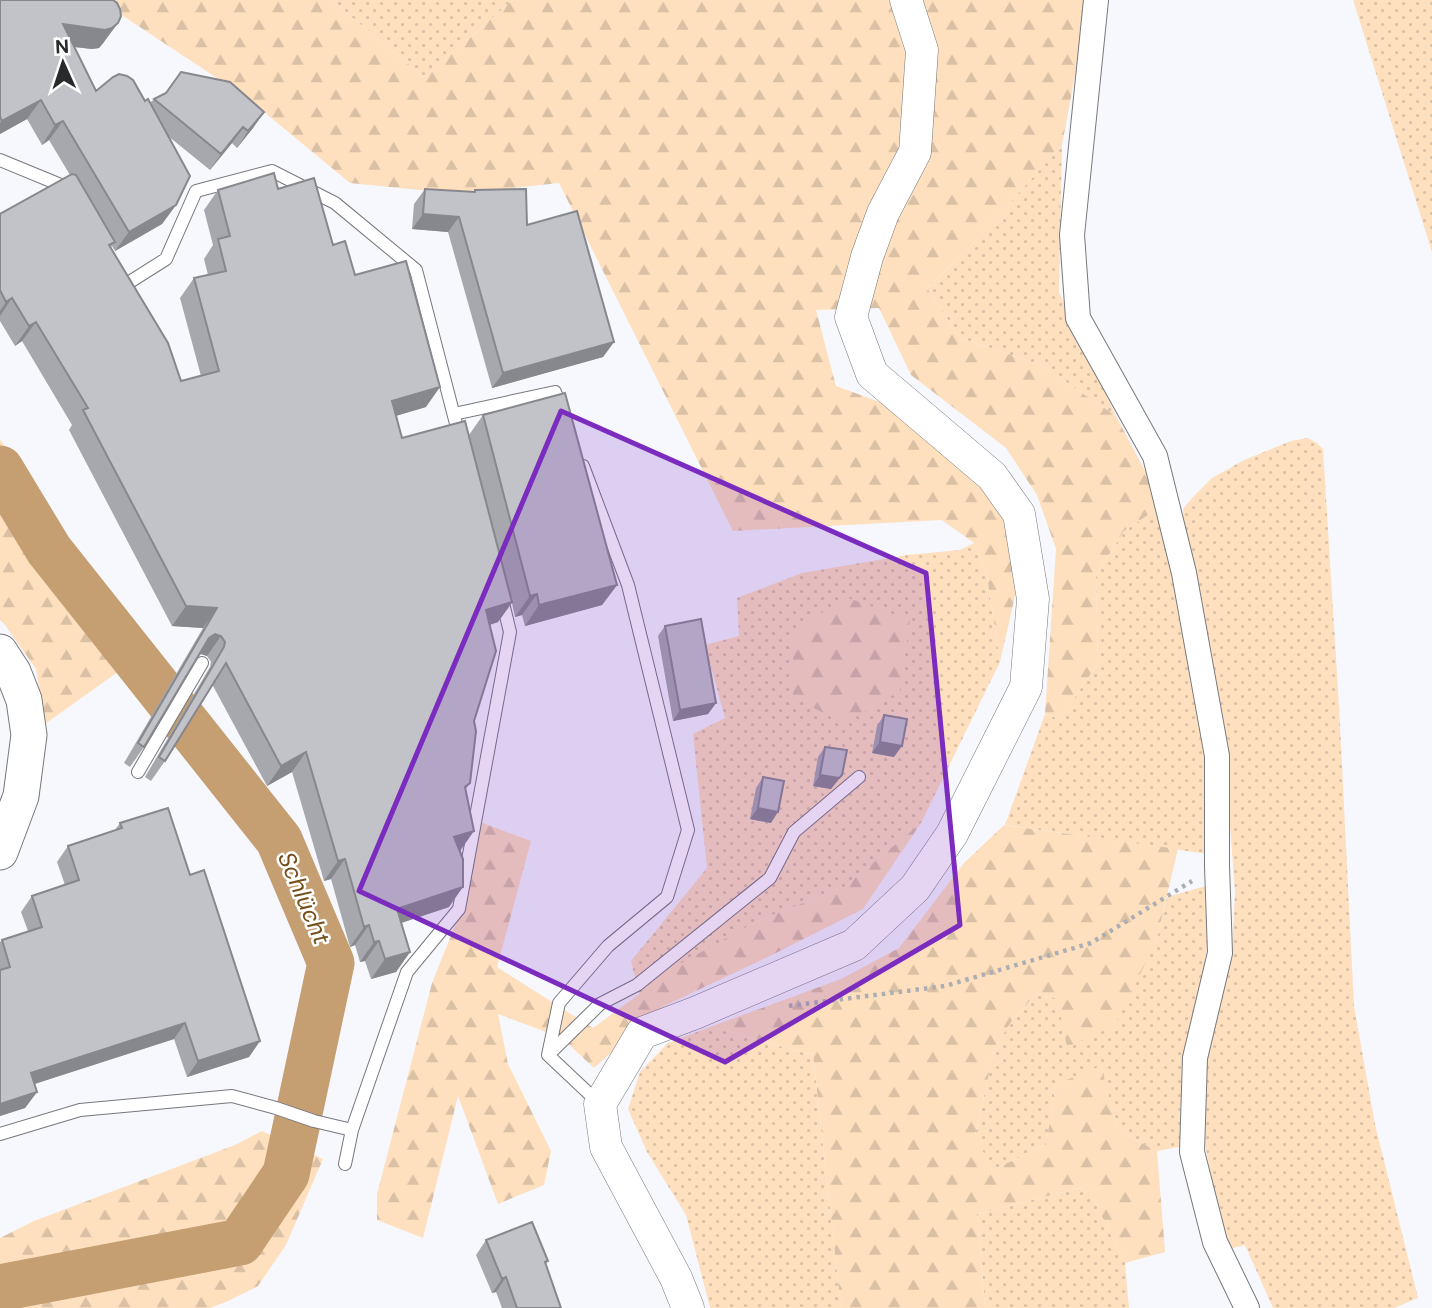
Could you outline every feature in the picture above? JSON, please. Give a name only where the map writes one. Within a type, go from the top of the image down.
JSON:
[{"type":"main road","points":[[0,652],[13,672],[24,700],[29,735],[21,796],[0,852]]},
{"type":"street","points":[[688,1308],[676,1278],[607,1147],[600,1104],[642,1033],[854,945],[915,888],[952,834],[1026,687],[1033,599],[1018,514],[992,476],[872,374],[851,317],[867,257],[883,213],[915,152],[922,50],[906,0]]},
{"type":"street","points":[[1096,0],[1072,235],[1078,318],[1155,456],[1184,573],[1217,757],[1220,953],[1195,1058],[1192,1152],[1215,1242],[1247,1308]]},
{"type":"lane","points":[[0,160],[68,188],[74,199]]},
{"type":"lane","points":[[113,264],[125,285],[166,259],[196,191],[272,171],[335,203],[416,270],[464,452]]},
{"type":"lane","points":[[454,414],[555,392],[565,418]]},
{"type":"lane","points":[[548,1055],[559,1003],[608,946],[667,897],[688,830],[628,585],[579,456]]},
{"type":"lane","points":[[345,1164],[352,1130],[407,972],[459,909],[510,632],[497,580]]},
{"type":"lane","points":[[138,772],[202,663]]},
{"type":"lane","points":[[548,1055],[600,1004],[637,985],[770,878],[794,832],[859,776]]},
{"type":"lane","points":[[548,1055],[600,1104]]},
{"type":"lane","points":[[0,1134],[80,1110],[232,1096],[352,1130]]},
{"type":"path","points":[[781,1007],[945,986],[1091,943],[1217,866]]},
{"type":"highlighted area","points":[[561,411],[926,573],[960,925],[725,1062],[359,891]]},
{"type":"green space","points":[[99,0],[331,0],[424,77],[513,0],[1089,0],[1062,145],[965,252],[927,288],[960,338],[1041,365],[1116,416],[1163,505],[1124,531],[1096,575],[1098,663],[1060,719],[1045,714],[1056,549],[1037,495],[1006,448],[911,375],[879,308],[816,310],[836,386],[888,405],[997,493],[1020,574],[1000,662],[987,576],[974,543],[942,520],[733,531],[559,183],[459,194],[350,183],[247,98]]},
{"type":"green space","points":[[331,0],[513,0],[424,77]]},
{"type":"green space","points":[[1353,0],[1432,0],[1432,252]]},
{"type":"green space","points":[[1062,145],[1059,292],[1116,416],[1041,365],[960,338],[927,288],[965,252]]},
{"type":"green space","points":[[1308,438],[1323,449],[1354,1006],[1375,1124],[1418,1298],[1394,1308],[1273,1308],[1245,1245],[1225,1250],[1206,1149],[1202,1083],[1232,950],[1235,892],[1222,719],[1184,529],[1183,509],[1212,478],[1244,460],[1291,441]]},
{"type":"green space","points":[[0,439],[136,659],[45,724],[36,669],[0,620]]},
{"type":"green space","points":[[1163,505],[1211,755],[1208,854],[1005,825],[1045,714],[1060,719],[1098,663],[1096,575],[1124,531]]},
{"type":"green space","points":[[974,543],[987,576],[1000,662],[921,823],[844,887],[755,922],[639,994],[631,961],[707,868],[693,734],[725,718],[705,645],[739,636],[737,598],[802,573],[907,555],[960,550]]},
{"type":"green space","points":[[845,597],[910,620],[900,691],[844,724],[793,697],[793,632]]},
{"type":"green space","points":[[480,822],[531,841],[497,967],[593,1028],[680,964],[755,922],[844,887],[921,823],[863,909],[662,1007],[594,1068],[562,1038],[498,1014],[508,1064],[551,1151],[544,1185],[498,1204],[458,1096],[423,1238],[377,1220],[377,1194],[432,983],[466,898]]},
{"type":"green space","points":[[1004,825],[1178,849],[1156,942],[1114,1026],[1067,1047],[1057,998],[1035,995],[1011,1022],[995,1047],[975,1135],[992,1170],[1046,1145],[1056,1084],[1101,1066],[1118,1131],[1157,1151],[1165,1252],[1125,1263],[1087,1186],[977,1214],[985,1308],[841,1308],[813,1055],[710,1027],[841,979],[899,948],[964,863]]},
{"type":"green space","points":[[1206,886],[1207,948],[1180,1110],[1184,1146],[1157,1151],[1118,1131],[1101,1067],[1056,1084],[1046,1145],[992,1170],[975,1136],[995,1047],[1011,1022],[1035,995],[1057,998],[1156,942],[1167,897]]},
{"type":"green space","points":[[710,1027],[813,1055],[841,1308],[710,1308],[686,1215],[647,1152],[628,1109],[640,1072],[668,1043]]},
{"type":"green space","points":[[262,1131],[323,1159],[286,1245],[258,1286],[210,1308],[0,1308],[0,1238],[34,1221],[235,1145]]},
{"type":"green space","points":[[1087,1186],[1125,1263],[1129,1308],[985,1308],[977,1214]]},
{"type":"building","points":[[0,0],[113,0],[117,3],[121,16],[112,28],[105,30],[63,24],[96,91],[119,74],[133,80],[145,101],[148,99],[190,176],[176,205],[129,232],[63,121],[55,125],[41,100],[2,121]]},
{"type":"building","points":[[181,72],[230,82],[264,112],[248,131],[243,127],[221,154],[154,99],[166,93]]},
{"type":"building","points":[[274,173],[278,189],[314,178],[333,245],[345,241],[355,275],[406,261],[440,387],[392,401],[402,438],[465,421],[512,602],[486,610],[496,651],[474,721],[476,731],[470,783],[465,787],[474,831],[454,837],[463,859],[463,887],[397,909],[410,952],[385,959],[379,941],[374,942],[369,925],[364,927],[345,859],[338,861],[306,752],[281,766],[226,663],[165,761],[159,757],[224,647],[225,642],[221,636],[215,634],[209,638],[144,747],[138,743],[217,608],[186,606],[83,410],[88,408],[36,322],[29,326],[12,298],[6,302],[0,290],[0,214],[72,174],[76,175],[115,242],[109,245],[168,343],[181,381],[219,371],[194,278],[226,271],[218,239],[230,236],[218,190]]},
{"type":"building","points":[[425,189],[475,192],[526,189],[527,225],[577,211],[614,342],[503,373],[459,217],[423,214]]},
{"type":"building","points":[[565,393],[617,585],[539,605],[537,594],[530,596],[483,415]]},
{"type":"building","points":[[701,619],[716,703],[680,710],[665,626]]},
{"type":"building","points":[[884,715],[907,719],[902,746],[880,742]]},
{"type":"building","points":[[825,747],[847,750],[839,778],[820,775]]},
{"type":"building","points":[[763,777],[784,781],[778,812],[758,808]]},
{"type":"building","points":[[168,808],[190,875],[204,870],[260,1041],[198,1061],[185,1023],[31,1073],[37,1092],[0,1104],[0,970],[10,967],[2,940],[42,927],[32,896],[79,880],[68,846],[122,828],[120,823]]},
{"type":"building","points":[[532,1222],[548,1261],[545,1262],[561,1308],[517,1308],[506,1277],[502,1279],[486,1240]]},
{"type":"waterway","name":"Schlücht","points":[[0,469],[49,550],[279,840],[331,963],[286,1174],[240,1242],[0,1288]]}]
